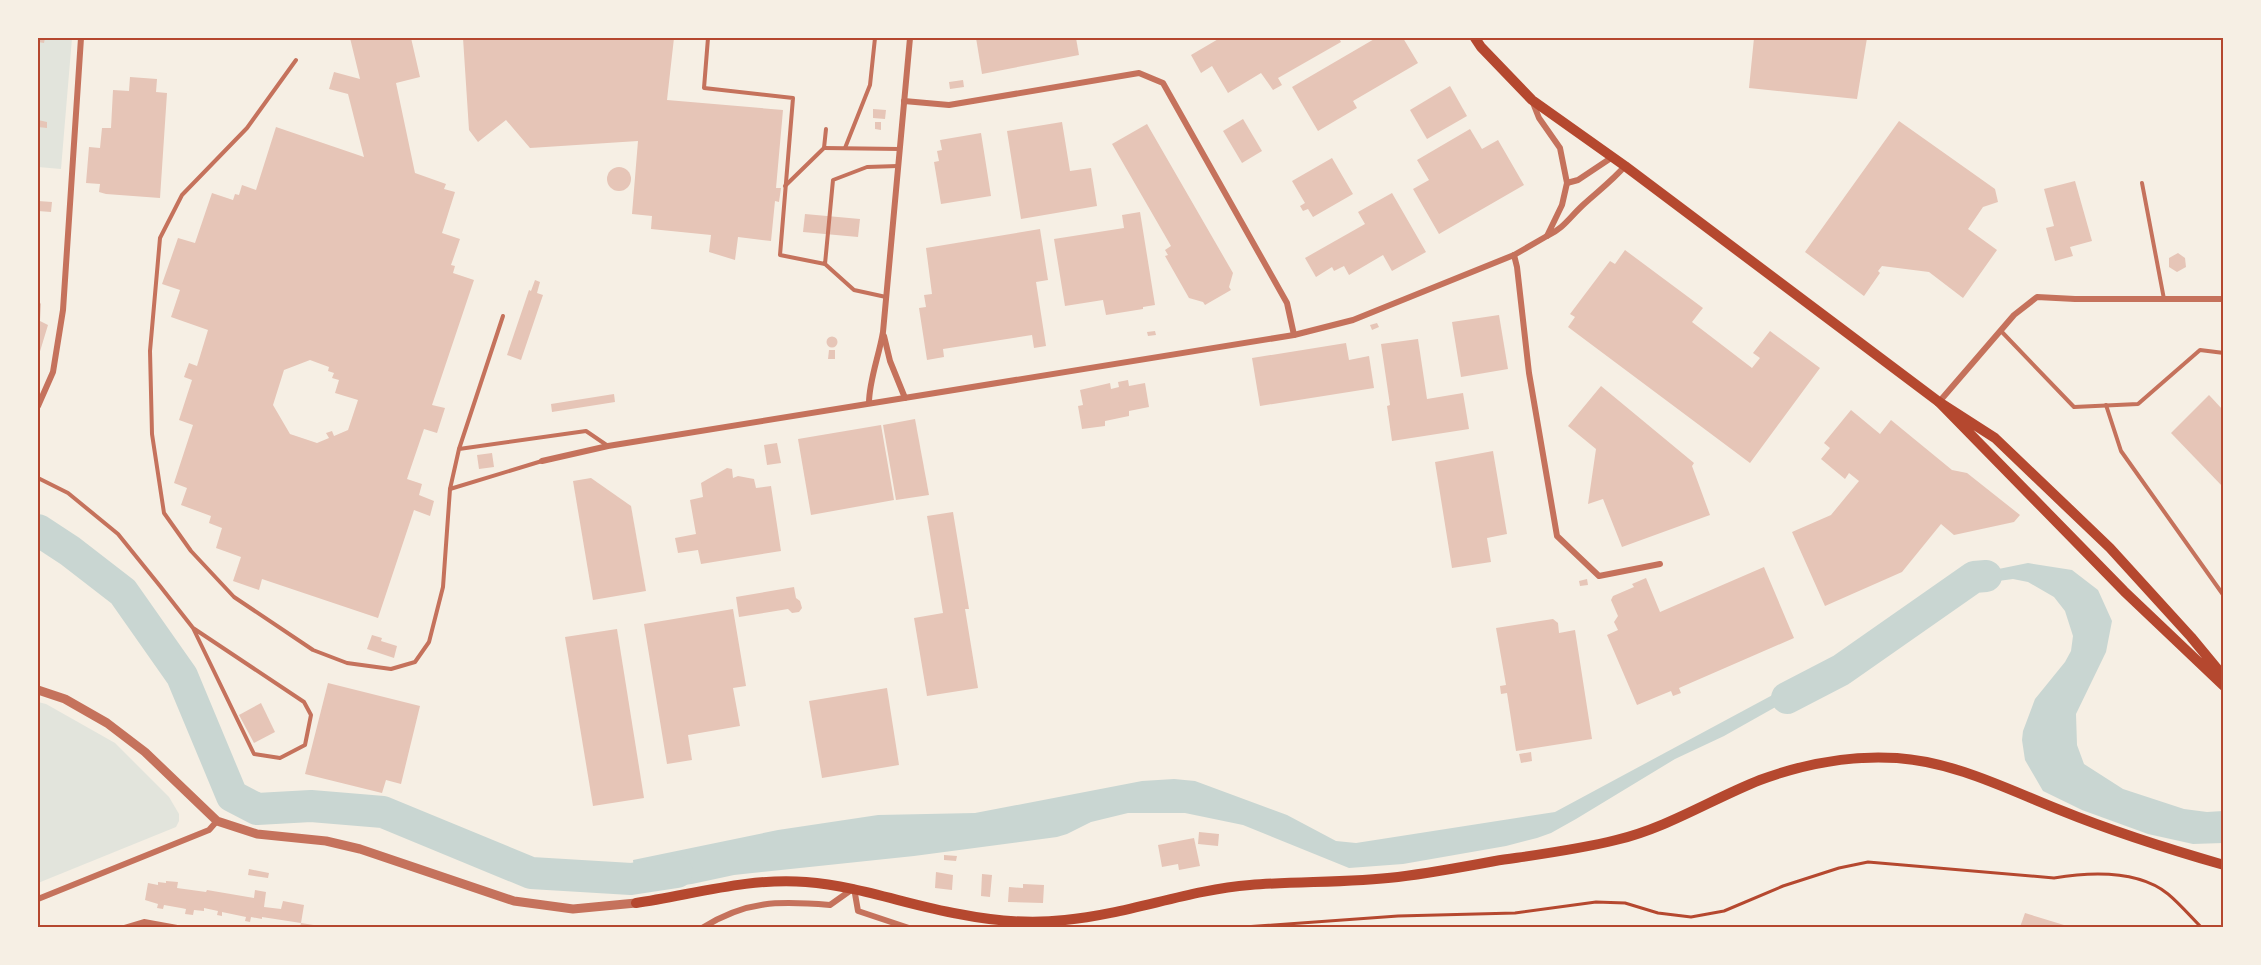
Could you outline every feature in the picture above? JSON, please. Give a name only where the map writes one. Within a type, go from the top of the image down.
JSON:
[{"type":"main road","points":[[1476,38],[1481,47],[1532,100],[1625,166],[1939,402],[1995,438],[2110,548],[2191,637],[2223,677]]},
{"type":"main road","points":[[1939,402],[2124,591],[2223,686]]},
{"type":"main road","points":[[636,903],[745,885],[802,882],[854,888],[957,914],[1024,922],[1068,920],[1250,885],[1324,883],[1399,877],[1591,846],[1624,838],[1674,820],[1757,782],[1785,772],[1834,760],[1871,757],[1901,758],[1932,763],[1977,776],[2123,835],[2223,865]]},
{"type":"street","points":[[38,406],[53,372],[63,310],[81,38]]},
{"type":"street","points":[[869,403],[869,391],[883,333],[910,38]]},
{"type":"street","points":[[904,101],[949,105],[1139,73],[1163,83],[1287,303],[1294,335]]},
{"type":"street","points":[[1532,100],[1539,118],[1560,148],[1567,183],[1562,205],[1547,236]]},
{"type":"street","points":[[1567,183],[1578,180],[1611,158]]},
{"type":"street","points":[[542,461],[608,446],[1294,335],[1353,321],[1514,255],[1561,229],[1625,166]]},
{"type":"street","points":[[1514,255],[1529,373],[1557,536],[1599,576],[1660,564]]},
{"type":"street","points":[[1939,402],[2014,315],[2037,297],[2075,300],[2223,299]]},
{"type":"street","points":[[883,333],[890,361],[905,398]]},
{"type":"street","points":[[38,690],[65,699],[107,723],[145,752],[217,821],[257,834],[326,841],[360,849],[514,901],[573,909],[636,903]]},
{"type":"street","points":[[38,899],[209,830],[217,821]]},
{"type":"street","points":[[702,927],[722,915],[757,904],[783,902],[830,905],[854,888],[858,911],[909,927]]},
{"type":"street","points":[[124,927],[144,922],[177,927]]},
{"type":"lane","points":[[708,38],[704,88],[793,98],[780,255],[825,264],[854,291],[886,297]]},
{"type":"lane","points":[[845,148],[870,85],[874,38]]},
{"type":"lane","points":[[296,60],[247,128],[182,195],[160,238],[150,363],[152,434],[164,513],[191,551],[234,597],[313,650],[347,663],[391,669],[415,662],[429,642],[442,587],[450,489],[459,449],[503,316]]},
{"type":"lane","points":[[785,186],[825,148],[826,129]]},
{"type":"lane","points":[[825,148],[900,149]]},
{"type":"lane","points":[[825,264],[833,180],[867,167],[898,166]]},
{"type":"lane","points":[[2142,183],[2164,299]]},
{"type":"lane","points":[[2000,331],[2074,407],[2138,404],[2200,350],[2223,353]]},
{"type":"lane","points":[[2106,405],[2121,451],[2223,596]]},
{"type":"lane","points":[[459,449],[586,431],[608,446]]},
{"type":"lane","points":[[450,489],[542,461]]},
{"type":"lane","points":[[38,477],[68,494],[118,534],[193,628],[254,754],[280,758],[305,745],[311,715],[304,702],[193,628]]},
{"type":"path","points":[[1230,927],[1398,916],[1515,913],[1596,902],[1625,903],[1658,913],[1691,917],[1724,910],[1783,885],[1868,862],[2054,878],[2078,874],[2115,875],[2137,879],[2147,881],[2168,894],[2202,927]]},
{"type":"shaded area","points":[[38,38],[72,38],[61,169],[38,167]]},
{"type":"shaded area","points":[[2028,563],[2072,570],[2098,590],[2112,621],[2106,652],[2076,714],[2077,745],[2084,764],[2123,789],[2184,809],[2207,812],[2223,811],[2223,843],[2193,844],[2148,834],[2082,810],[2043,791],[2025,760],[2023,731],[2035,699],[2071,651],[2073,636],[2065,611],[2054,597],[2028,582],[2013,579],[1969,585],[1942,598],[1811,687],[1724,736],[1675,759],[1551,833],[1506,846],[1403,864],[1349,868],[1243,825],[1185,813],[1128,813],[1091,822],[1057,837],[914,856],[734,875],[692,884],[636,891],[633,860],[778,830],[878,815],[975,813],[1142,781],[1174,779],[1195,781],[1287,815],[1336,841],[1356,843],[1555,812],[1830,664],[1877,627],[1959,577]]},
{"type":"shaded area","points":[[38,702],[46,704],[115,743],[169,797],[179,814],[176,827],[38,883]]},
{"type":"building","points":[[38,38],[45,38],[44,43],[38,42]]},
{"type":"building","points":[[350,38],[411,38],[420,77],[396,83],[415,173],[446,184],[444,189],[455,192],[442,233],[460,239],[451,265],[455,266],[453,273],[474,280],[432,405],[445,408],[437,433],[424,429],[407,479],[422,484],[419,495],[434,501],[430,516],[414,510],[378,618],[262,579],[259,590],[233,581],[241,557],[216,548],[222,528],[209,523],[211,516],[181,505],[187,488],[174,483],[193,425],[179,420],[192,380],[184,377],[189,363],[197,366],[208,330],[171,317],[180,290],[162,284],[178,238],[195,243],[212,193],[233,200],[235,194],[239,195],[242,185],[256,190],[276,127],[364,157],[348,94],[329,89],[334,72],[360,79]],"holes":[[[310,360],[329,367],[328,371],[334,373],[332,378],[339,380],[335,393],[358,400],[348,430],[334,436],[332,431],[326,433],[329,438],[317,443],[290,434],[273,405],[284,370]]]},
{"type":"building","points":[[463,38],[674,38],[667,100],[783,110],[776,188],[781,188],[779,202],[775,201],[771,241],[738,237],[735,260],[709,252],[711,235],[651,229],[652,216],[632,214],[638,141],[530,148],[506,120],[478,142],[469,130]]},
{"type":"building","points":[[976,38],[1076,38],[1079,55],[982,74]]},
{"type":"building","points":[[1220,38],[1339,38],[1341,42],[1278,78],[1282,85],[1273,90],[1261,73],[1228,93],[1212,66],[1201,73],[1191,55]]},
{"type":"building","points":[[1376,38],[1403,38],[1418,63],[1353,101],[1357,108],[1318,131],[1292,87]]},
{"type":"building","points":[[1754,38],[1867,38],[1857,99],[1749,88]]},
{"type":"building","points":[[130,77],[157,79],[156,92],[167,93],[160,198],[106,194],[99,192],[100,184],[86,183],[89,147],[100,148],[102,128],[111,128],[113,90],[129,91]]},
{"type":"building","points":[[963,80],[964,87],[950,89],[949,82]]},
{"type":"building","points":[[1450,86],[1467,116],[1427,139],[1410,110]]},
{"type":"building","points":[[873,109],[886,110],[885,119],[873,118]]},
{"type":"building","points":[[1243,119],[1262,151],[1242,163],[1223,131]]},
{"type":"building","points":[[38,120],[47,122],[47,128],[38,127]]},
{"type":"building","points":[[1899,121],[1995,189],[1998,202],[1983,207],[1968,229],[1997,250],[1963,298],[1929,272],[1882,266],[1878,271],[1880,273],[1864,296],[1805,252]]},
{"type":"building","points":[[875,122],[881,122],[881,130],[875,129]]},
{"type":"building","points":[[1062,122],[1070,171],[1091,168],[1097,206],[1021,219],[1007,131]]},
{"type":"building","points":[[1147,124],[1233,273],[1229,287],[1231,290],[1205,305],[1203,302],[1189,298],[1165,256],[1168,255],[1165,250],[1171,246],[1112,144]]},
{"type":"building","points":[[1470,129],[1482,149],[1498,140],[1524,185],[1439,234],[1413,189],[1429,180],[1417,160]]},
{"type":"building","points":[[981,133],[991,196],[941,204],[934,162],[939,161],[937,151],[942,150],[940,140]]},
{"type":"building","points":[[1332,158],[1353,194],[1313,217],[1308,209],[1303,211],[1300,206],[1305,203],[1292,181]]},
{"type":"building","points":[[619,167],[624,168],[630,174],[630,184],[624,190],[619,191],[614,190],[608,184],[607,179],[608,174],[614,168]]},
{"type":"building","points":[[2075,181],[2092,241],[2070,247],[2073,256],[2055,261],[2046,228],[2054,226],[2044,189]]},
{"type":"building","points":[[1392,193],[1426,252],[1392,271],[1383,255],[1349,275],[1344,266],[1334,271],[1332,267],[1316,277],[1305,258],[1365,224],[1358,212]]},
{"type":"building","points":[[38,201],[52,202],[51,212],[38,211]]},
{"type":"building","points":[[1140,212],[1155,305],[1106,315],[1103,300],[1065,306],[1054,239],[1124,228],[1122,215]]},
{"type":"building","points":[[805,214],[860,219],[858,237],[803,232]]},
{"type":"building","points":[[1040,229],[1048,280],[1036,282],[1046,346],[1034,348],[1032,335],[943,349],[944,357],[927,360],[919,308],[926,307],[924,295],[932,294],[926,248]]},
{"type":"building","points":[[1625,250],[1703,308],[1692,322],[1752,368],[1760,358],[1753,353],[1770,331],[1820,368],[1750,463],[1568,327],[1575,317],[1570,314],[1610,261],[1615,264]]},
{"type":"building","points":[[2178,253],[2185,258],[2186,267],[2177,272],[2169,267],[2169,258]]},
{"type":"building","points":[[535,280],[540,282],[537,293],[543,295],[521,360],[507,355],[529,290],[531,291]]},
{"type":"building","points":[[38,300],[41,304],[40,321],[48,325],[38,358]]},
{"type":"building","points":[[1499,315],[1508,369],[1461,377],[1452,322]]},
{"type":"building","points":[[1377,323],[1379,327],[1372,330],[1370,325]]},
{"type":"building","points":[[1155,331],[1156,335],[1148,336],[1147,332]]},
{"type":"building","points":[[832,337],[836,338],[836,346],[832,347],[828,346],[827,342],[828,338]]},
{"type":"building","points":[[1418,339],[1427,399],[1463,393],[1469,429],[1392,441],[1387,406],[1390,405],[1381,344]]},
{"type":"building","points":[[1346,343],[1349,360],[1369,356],[1374,388],[1260,406],[1252,358]]},
{"type":"building","points":[[829,350],[835,350],[835,359],[828,359]]},
{"type":"building","points":[[1128,380],[1129,386],[1145,383],[1149,407],[1129,411],[1129,416],[1105,421],[1105,426],[1082,429],[1078,406],[1083,405],[1080,390],[1110,383],[1111,389],[1119,387],[1118,382]]},
{"type":"building","points":[[1601,386],[1694,463],[1692,466],[1710,515],[1622,547],[1603,499],[1588,504],[1596,449],[1568,426]]},
{"type":"building","points":[[614,394],[615,402],[552,412],[551,404]]},
{"type":"building","points":[[2209,395],[2223,410],[2223,487],[2171,433]]},
{"type":"building","points":[[1851,410],[1880,434],[1891,420],[1952,470],[1967,473],[2020,515],[2014,522],[1954,535],[1941,524],[1902,572],[1825,606],[1792,532],[1831,515],[1859,481],[1849,473],[1845,479],[1821,459],[1830,448],[1824,443]]},
{"type":"building","points":[[915,419],[929,495],[896,500],[883,425]]},
{"type":"building","points":[[881,425],[894,500],[811,515],[798,439]]},
{"type":"building","points":[[777,443],[781,463],[767,465],[764,445]]},
{"type":"building","points":[[1493,451],[1507,534],[1487,538],[1491,562],[1452,568],[1435,462]]},
{"type":"building","points":[[492,453],[494,467],[479,469],[477,455]]},
{"type":"building","points":[[727,468],[732,469],[733,478],[738,476],[754,479],[756,488],[771,486],[781,551],[701,564],[698,550],[678,553],[675,538],[696,534],[690,500],[703,497],[701,483]]},
{"type":"building","points":[[591,478],[631,506],[646,591],[593,600],[573,481]]},
{"type":"building","points":[[953,512],[969,609],[965,609],[978,688],[927,696],[914,618],[943,613],[927,516]]},
{"type":"building","points":[[1764,567],[1794,638],[1679,688],[1681,693],[1673,696],[1671,691],[1637,705],[1607,635],[1618,630],[1614,622],[1618,616],[1611,600],[1613,596],[1634,587],[1632,584],[1646,578],[1660,612]]},
{"type":"building","points":[[1587,579],[1588,585],[1580,586],[1579,581]]},
{"type":"building","points":[[794,587],[796,598],[800,601],[802,608],[799,612],[792,613],[788,609],[739,617],[736,597]]},
{"type":"building","points":[[733,609],[746,686],[733,688],[740,726],[688,735],[692,760],[667,764],[644,624]]},
{"type":"building","points":[[1553,619],[1558,623],[1559,633],[1575,630],[1592,739],[1516,751],[1507,693],[1501,694],[1500,686],[1506,685],[1496,628]]},
{"type":"building","points":[[617,629],[644,798],[593,806],[565,637]]},
{"type":"building","points":[[372,635],[382,638],[381,641],[397,646],[394,658],[367,649]]},
{"type":"building","points":[[328,683],[420,706],[401,784],[386,780],[382,793],[305,774]]},
{"type":"building","points":[[887,688],[899,765],[822,778],[809,701]]},
{"type":"building","points":[[261,703],[275,732],[254,743],[239,715]]},
{"type":"building","points":[[1531,752],[1532,761],[1521,763],[1519,754]]},
{"type":"building","points":[[1199,832],[1219,834],[1218,846],[1198,844]]},
{"type":"building","points":[[1194,838],[1200,866],[1179,870],[1178,864],[1162,867],[1158,845]]},
{"type":"building","points":[[944,855],[957,856],[956,861],[944,860]]},
{"type":"building","points":[[249,869],[269,873],[268,878],[248,875]]},
{"type":"building","points":[[936,872],[953,875],[952,890],[935,888]]},
{"type":"building","points":[[982,874],[992,875],[990,897],[981,896]]},
{"type":"building","points":[[166,881],[178,882],[177,888],[206,892],[207,890],[254,898],[255,890],[266,892],[264,907],[281,909],[283,901],[304,905],[301,923],[262,917],[262,919],[251,917],[250,922],[245,921],[246,917],[222,912],[222,916],[217,915],[218,911],[204,908],[204,911],[194,910],[193,915],[185,914],[186,909],[181,908],[164,905],[163,909],[157,908],[158,904],[145,900],[148,883],[158,885],[158,882],[166,883]]},
{"type":"building","points":[[1023,884],[1044,885],[1043,903],[1008,902],[1009,887],[1023,888]]},
{"type":"building","points":[[2025,913],[2064,925],[2064,927],[2020,927]]},
{"type":"building","points":[[301,923],[320,926],[320,927],[300,927]]},
{"type":"waterway","points":[[38,530],[70,551],[123,592],[182,676],[232,796],[257,809],[311,806],[383,812],[531,873],[631,879],[677,872]]},
{"type":"waterway","points":[[1787,698],[1841,670],[1974,577],[1986,576]]}]
